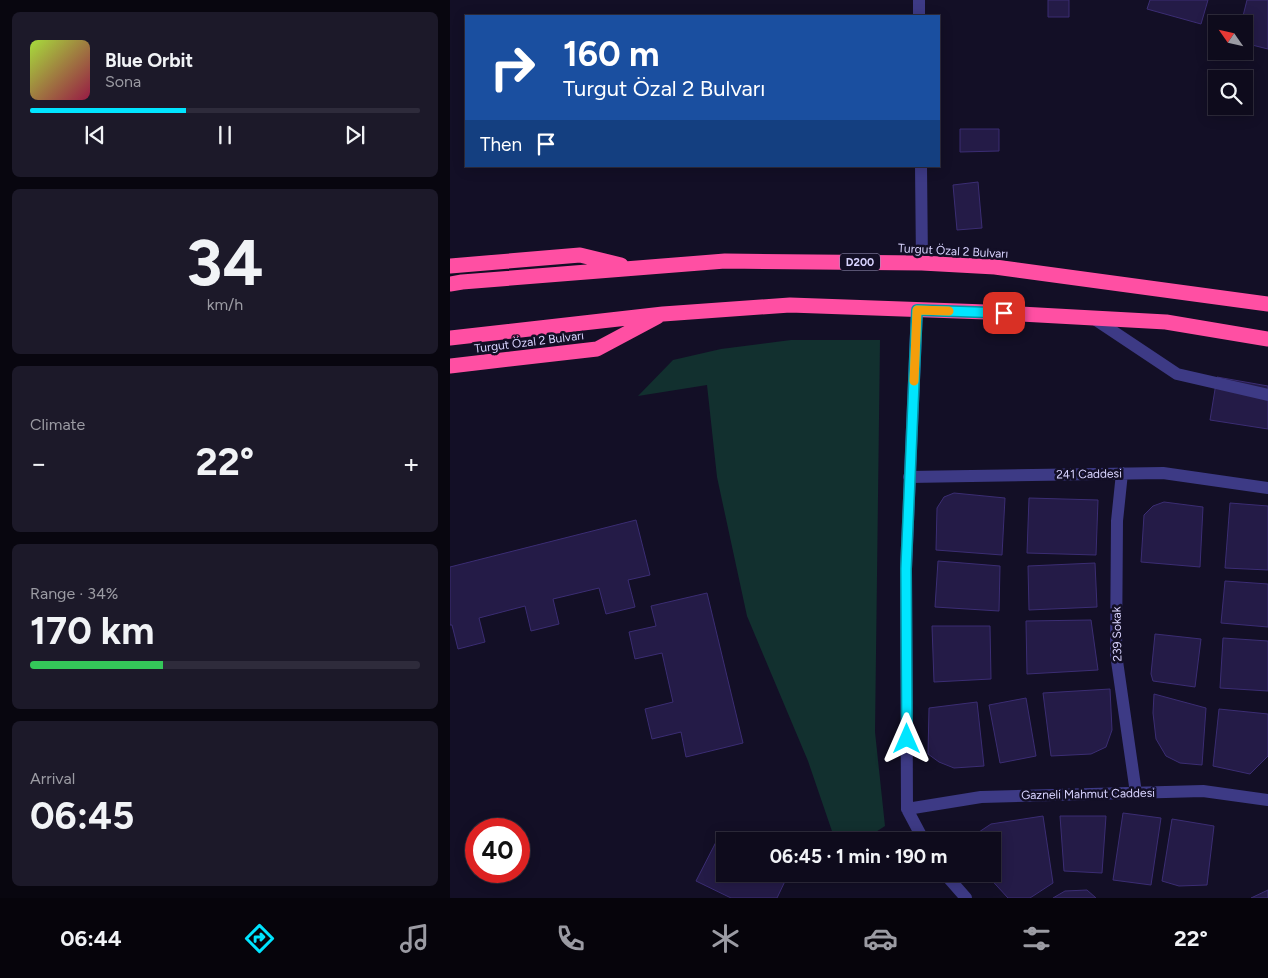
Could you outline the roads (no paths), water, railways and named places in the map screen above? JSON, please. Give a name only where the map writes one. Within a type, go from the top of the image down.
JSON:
[{"type":"highway","name":"Turgut Özal 2 Bulvarı","points":[[450,266],[580,255],[635,268]]},
{"type":"highway","name":"Turgut Özal 2 Bulvarı","points":[[450,284],[725,260],[922,264],[995,267],[1268,304]]},
{"type":"highway","name":"Turgut Özal 2 Bulvarı","points":[[450,338],[663,314],[790,304],[1166,322],[1268,339]]},
{"type":"highway","name":"Turgut Özal 2 Bulvarı","points":[[450,366],[598,349],[663,314]]},
{"type":"street","points":[[919,0],[919,15]]},
{"type":"street","points":[[921,167],[922,264]]},
{"type":"street","points":[[917,310],[906,569],[908,809],[920,832]]},
{"type":"street","points":[[1093,318],[1177,374],[1268,395]]},
{"type":"street","name":"239 Sokak","points":[[1122,473],[1117,521],[1116,654],[1136,793]]},
{"type":"street","name":"241 Caddesi","points":[[910,477],[1164,473],[1268,488]]},
{"type":"street","name":"Gazneli Mahmut Caddesi","points":[[908,809],[981,797],[1203,791],[1268,800]]},
{"type":"street","points":[[952,882],[966,898]]}]
